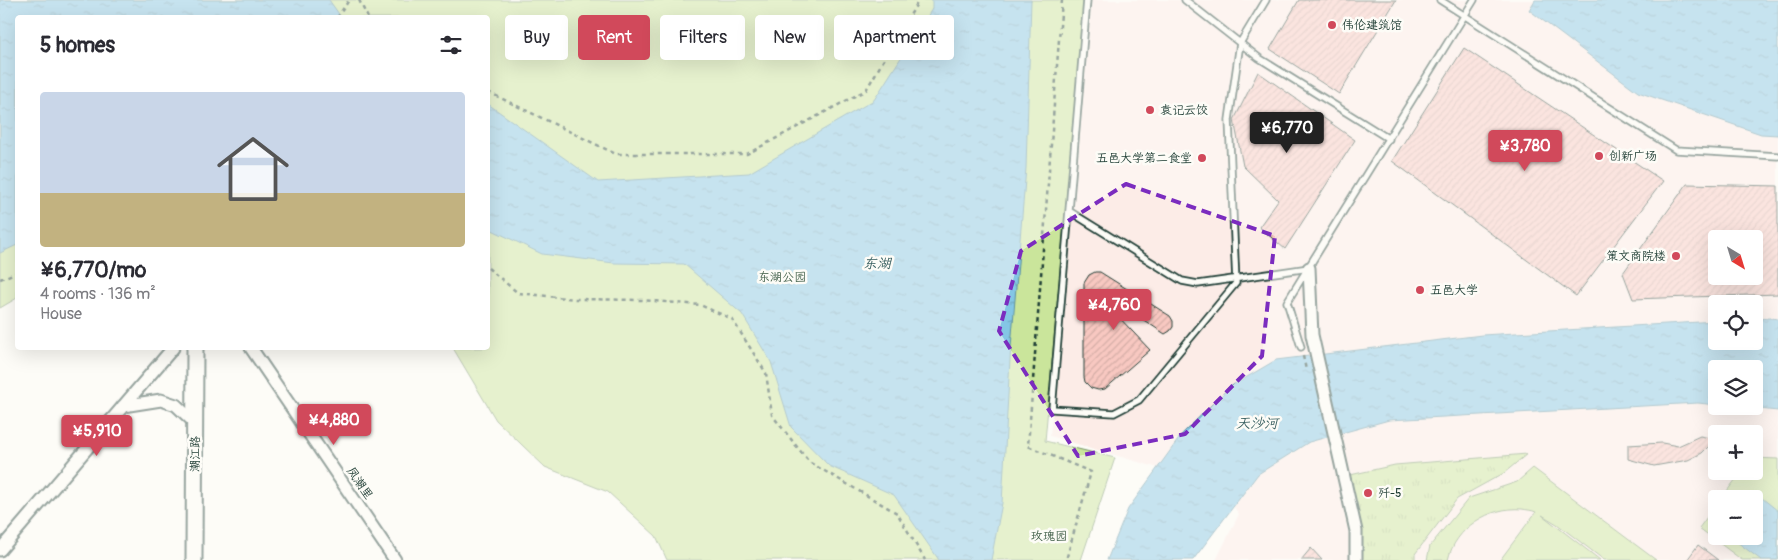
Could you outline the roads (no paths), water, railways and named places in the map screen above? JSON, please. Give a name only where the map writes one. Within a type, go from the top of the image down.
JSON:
[{"type":"street","points":[[1309,268],[1312,335],[1356,531],[1356,560]]},
{"type":"street","points":[[0,550],[171,350]]},
{"type":"street","name":"潮江路","points":[[194,560],[195,350]]},
{"type":"street","name":"凤潮里","points":[[252,350],[395,560]]},
{"type":"street","points":[[123,406],[161,400],[176,405],[195,423]]},
{"type":"lane","points":[[1088,0],[1052,409],[1114,413],[1139,400],[1236,283],[1229,120],[1240,43],[1266,0]]},
{"type":"lane","points":[[1185,0],[1260,58],[1389,139]]},
{"type":"lane","points":[[1440,0],[1676,150],[1778,156]]},
{"type":"lane","points":[[1301,347],[1287,302],[1474,0]]},
{"type":"lane","points":[[1069,211],[1182,281],[1198,284],[1309,268]]},
{"type":"water","points":[[0,0],[329,0],[340,15],[15,15],[15,246],[0,253]]},
{"type":"water","name":"东湖","points":[[932,0],[1031,0],[1026,168],[1010,359],[1002,503],[991,560],[939,560],[894,495],[829,466],[791,427],[771,362],[742,314],[684,264],[614,263],[542,254],[490,229],[490,105],[598,182],[749,173],[874,100],[899,60],[954,60],[954,15],[928,15],[932,9]]},
{"type":"water","points":[[1535,0],[1778,0],[1778,135],[1761,134],[1638,92],[1529,10]]},
{"type":"water","name":"天沙河","points":[[1763,318],[1778,319],[1778,411],[1763,409],[1763,360],[1708,360],[1708,404],[1698,403],[1389,420],[1309,442],[1258,474],[1193,560],[1107,560],[1128,509],[1183,433],[1230,387],[1276,360],[1482,335],[1708,321],[1708,350],[1763,350]]},
{"type":"water","points":[[1763,499],[1778,511],[1778,560],[1761,560],[1741,545],[1763,545]]},
{"type":"place","name":"伟伦建筑馆","points":[[1332,25]]},
{"type":"place","name":"袁记云饺","points":[[1150,110]]},
{"type":"place","name":"创新广场","points":[[1599,156]]},
{"type":"place","name":"五邑大学第二食堂","points":[[1202,158]]},
{"type":"place","name":"策文商院楼","points":[[1676,256]]},
{"type":"place","name":"五邑大学","points":[[1420,290]]},
{"type":"place","name":"歼-5","points":[[1368,493]]},
{"type":"park label","name":"东湖公园","points":[[782,277]]},
{"type":"park label","name":"玫瑰园","points":[[1049,536]]}]
